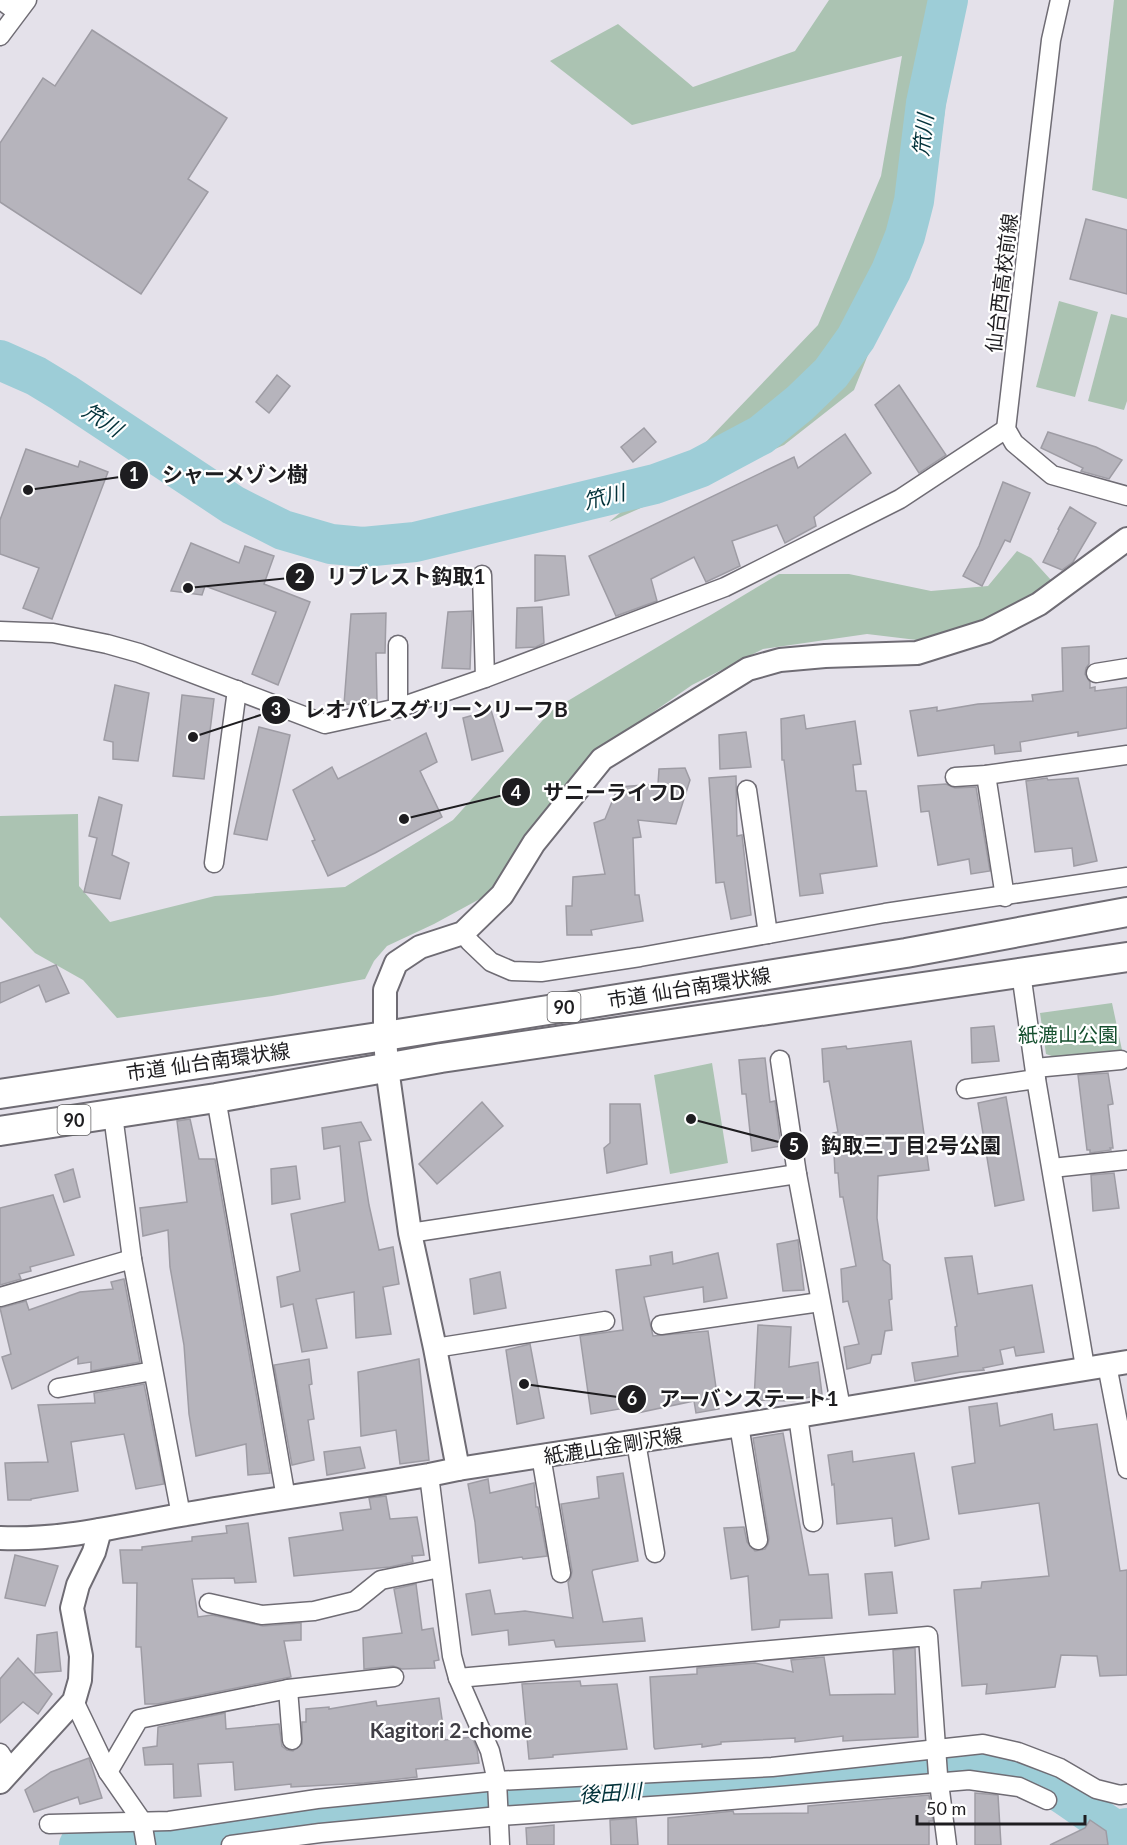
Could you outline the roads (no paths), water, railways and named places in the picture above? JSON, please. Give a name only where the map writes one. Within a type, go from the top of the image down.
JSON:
[{"type":"main road","name":"市道 仙台南環状線","points":[[0,1094],[906,953],[1127,912]]},
{"type":"main road","name":"市道 仙台南環状線","points":[[0,1131],[216,1098],[441,1058],[1127,957]]},
{"type":"street","points":[[0,36],[22,6],[1,0]]},
{"type":"street","name":"仙台西高校前線","points":[[1006,429],[1051,40],[1060,0]]},
{"type":"street","points":[[0,631],[53,633],[108,644],[139,653],[325,724],[398,708],[485,678],[725,587],[900,499],[1006,429],[1014,443],[1052,475],[1127,496]]},
{"type":"street","points":[[458,1469],[410,1233],[387,1068],[384,1036],[386,990],[396,963],[420,947],[463,933],[502,895],[534,843],[602,759],[748,669],[780,660],[917,653],[987,631],[1039,604],[1127,539]]},
{"type":"street","points":[[482,575],[485,678]]},
{"type":"street","points":[[398,645],[398,708]]},
{"type":"street","points":[[1096,673],[1127,668]]},
{"type":"street","points":[[214,863],[237,690]]},
{"type":"street","points":[[955,777],[986,775],[1127,755]]},
{"type":"street","points":[[986,775],[1005,897]]},
{"type":"street","points":[[747,790],[768,934]]},
{"type":"street","points":[[463,933],[491,962],[512,971],[541,972],[885,913],[1005,897],[1127,877]]},
{"type":"street","points":[[1021,974],[1052,1168],[1106,1365],[1127,1469]]},
{"type":"street","points":[[780,1059],[797,1174],[841,1408]]},
{"type":"street","points":[[966,1089],[1036,1073],[1121,1060]]},
{"type":"street","points":[[216,1098],[286,1498]]},
{"type":"street","points":[[113,1115],[132,1259],[181,1515]]},
{"type":"street","points":[[1052,1168],[1127,1160]]},
{"type":"street","points":[[410,1233],[797,1174]]},
{"type":"street","points":[[0,1297],[132,1259]]},
{"type":"street","points":[[661,1325],[820,1302]]},
{"type":"street","points":[[435,1348],[605,1321]]},
{"type":"street","name":"紙漉山金剛沢線","points":[[0,1538],[26,1538],[100,1530],[429,1476],[458,1469],[1106,1365]]},
{"type":"street","points":[[58,1388],[153,1371]]},
{"type":"street","points":[[798,1416],[813,1522]]},
{"type":"street","points":[[739,1425],[758,1540]]},
{"type":"street","points":[[636,1442],[655,1553]]},
{"type":"street","points":[[541,1456],[561,1573]]},
{"type":"street","points":[[429,1476],[452,1656],[458,1678],[490,1751],[498,1798],[500,1845]]},
{"type":"street","points":[[4,1768],[74,1701],[80,1680],[81,1656],[72,1608],[78,1585],[94,1552],[100,1530]]},
{"type":"street","points":[[209,1603],[262,1615],[314,1611],[355,1601],[381,1580],[440,1568]]},
{"type":"street","points":[[458,1678],[928,1636],[938,1767],[947,1845]]},
{"type":"street","points":[[108,1772],[139,1719],[288,1689],[394,1677]]},
{"type":"street","points":[[288,1689],[292,1740]]},
{"type":"street","points":[[74,1701],[108,1772],[144,1832]]},
{"type":"street","points":[[49,1824],[144,1832],[169,1821],[317,1799],[498,1798],[696,1803],[938,1767],[983,1744],[1018,1752],[1060,1768],[1096,1789],[1120,1795],[1127,1794]]},
{"type":"street","points":[[231,1845],[320,1833],[498,1798],[772,1767],[938,1767],[969,1780],[1019,1787],[1047,1800]]},
{"type":"waterway","name":"笊川","points":[[0,360],[36,376],[64,393],[233,505],[283,530],[331,544],[363,547],[415,542],[655,484],[699,468],[761,435],[800,403],[831,373],[856,338],[891,271],[905,236],[914,201],[926,103],[948,0]]},
{"type":"waterway","name":"後田川","points":[[79,1845],[246,1830],[327,1813],[961,1765],[999,1771],[1037,1781],[1060,1792],[1115,1830],[1127,1828]]},
{"type":"place","name":"シャーメゾン樹","points":[[28,490]]},
{"type":"place","name":"リブレスト鈎取1","points":[[188,588]]},
{"type":"place","name":"レオパレスグリーンリーフB","points":[[193,737]]},
{"type":"place","name":"サニーライフD","points":[[404,819]]},
{"type":"place","name":"鈎取三丁目2号公園","points":[[691,1119]]},
{"type":"place","name":"アーバンステート1","points":[[524,1384]]},
{"type":"district","name":"Kagitori 2-chome","points":[[451,1729]]},
{"type":"park label","name":"紙漉山公園","points":[[1068,1034]]}]
